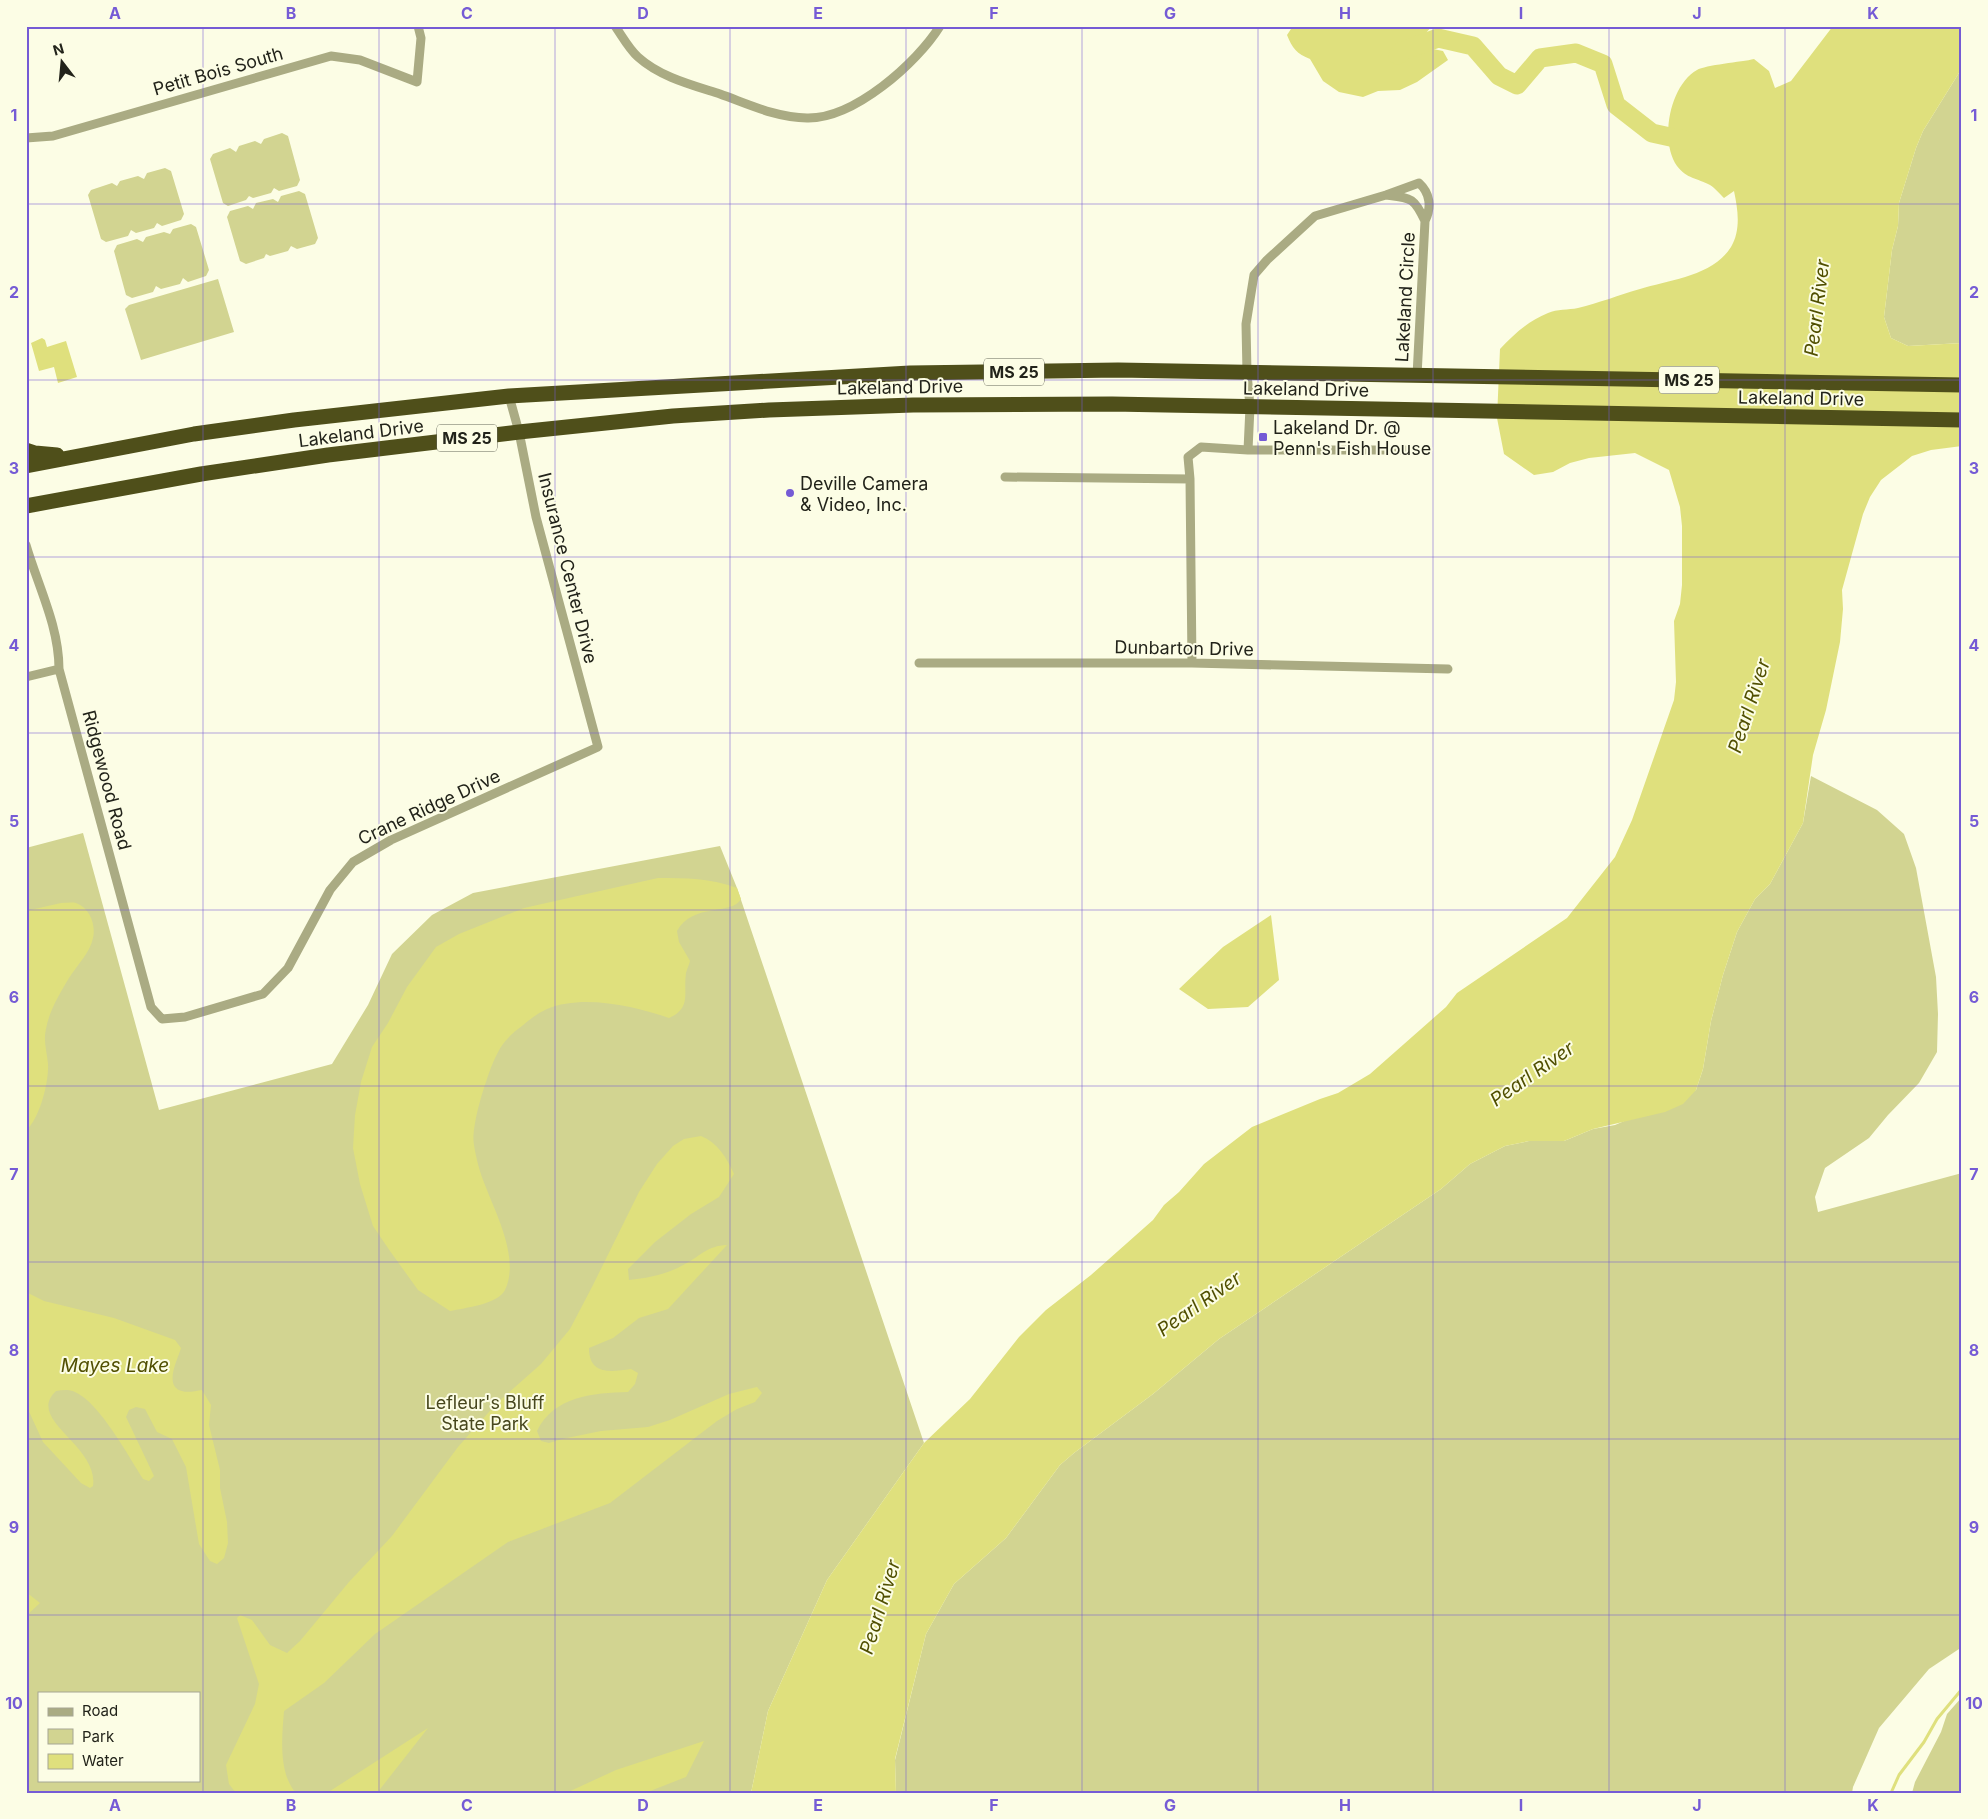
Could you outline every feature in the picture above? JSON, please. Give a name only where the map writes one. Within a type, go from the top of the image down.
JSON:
[{"type":"highway","name":"Lakeland Drive","points":[[26,466],[194,434],[294,420],[509,396],[910,373],[1118,370],[1246,374],[1962,385]]},
{"type":"highway","name":"Lakeland Drive","points":[[26,506],[201,474],[328,455],[673,416],[769,410],[913,405],[1112,404],[1962,420]]},
{"type":"highway","points":[[26,450],[35,453],[74,456]]},
{"type":"street","name":"Petit Bois South","points":[[26,138],[53,136],[330,56],[360,60],[418,82],[421,38],[418,26]]},
{"type":"street","points":[[615,26],[637,56],[662,73],[782,116],[809,119],[831,115],[862,101],[887,83],[930,42],[940,26]]},
{"type":"street","name":"Lakeland Circle","points":[[1248,450],[1250,407],[1246,374],[1246,324],[1254,275],[1267,260],[1315,216],[1419,183],[1428,196],[1429,213],[1425,221],[1417,376]]},
{"type":"street","name":"Lakeland Circle","points":[[1386,195],[1409,198],[1418,205],[1425,221]]},
{"type":"street","name":"Insurance Center Drive","points":[[509,396],[519,432],[536,517],[598,747]]},
{"type":"street","points":[[1192,663],[1190,480],[1188,458],[1201,448],[1248,450],[1416,450]]},
{"type":"street","points":[[1005,477],[1190,480]]},
{"type":"street","name":"Ridgewood Road","points":[[26,545],[40,580],[59,649],[59,668],[151,1007],[162,1020]]},
{"type":"street","name":"Dunbarton Drive","points":[[919,663],[1192,663],[1448,669]]},
{"type":"street","points":[[26,677],[59,668]]},
{"type":"street","name":"Crane Ridge Drive","points":[[162,1020],[185,1017],[263,994],[288,968],[330,890],[354,862],[391,840],[598,747]]},
{"type":"green space","points":[[1962,68],[1962,343],[1908,346],[1891,338],[1884,317],[1892,250],[1898,226],[1899,203],[1923,131]]},
{"type":"green space","points":[[282,133],[288,136],[300,180],[297,186],[279,191],[274,188],[271,193],[253,198],[249,196],[246,200],[228,206],[223,203],[210,159],[213,154],[230,148],[236,152],[239,146],[255,141],[261,144],[264,139]]},
{"type":"green space","points":[[165,168],[171,171],[184,214],[181,220],[162,226],[157,223],[154,228],[136,233],[131,230],[128,236],[106,242],[101,239],[88,195],[91,190],[112,183],[117,186],[120,181],[138,176],[144,179],[147,173]]},
{"type":"green space","points":[[299,191],[305,194],[318,238],[315,244],[297,249],[291,246],[288,251],[270,256],[266,254],[264,258],[246,264],[240,261],[227,217],[230,211],[248,206],[253,209],[256,203],[273,199],[278,202],[281,196]]},
{"type":"green space","points":[[191,224],[196,227],[209,270],[206,276],[188,282],[183,278],[180,284],[161,289],[156,286],[153,292],[132,298],[126,295],[114,251],[117,245],[137,239],[143,242],[146,237],[164,232],[170,234],[173,229]]},
{"type":"green space","points":[[218,279],[234,332],[141,360],[125,309],[129,305]]},
{"type":"green space","points":[[1811,776],[1877,810],[1904,834],[1916,868],[1936,977],[1938,1014],[1937,1052],[1919,1083],[1869,1138],[1825,1168],[1815,1197],[1818,1212],[1962,1173],[1962,1647],[1929,1669],[1879,1728],[1852,1793],[896,1793],[895,1760],[926,1634],[954,1584],[1006,1538],[1060,1465],[1153,1394],[1219,1339],[1441,1189],[1470,1164],[1505,1146],[1529,1141],[1564,1141],[1593,1129],[1615,1125],[1696,1090],[1703,1069],[1711,1021],[1737,932],[1755,899],[1770,884],[1803,823]]},
{"type":"green space","name":"Lefleur's Bluff State Park","points":[[83,833],[159,1110],[332,1064],[368,1005],[392,954],[432,915],[473,893],[720,846],[737,888],[924,1443],[827,1580],[768,1711],[751,1793],[26,1793],[26,848]]},
{"type":"green space","points":[[1962,1697],[1962,1793],[1912,1793],[1915,1782],[1941,1732],[1947,1714]]},
{"type":"water","points":[[1293,26],[1432,26],[1419,41],[1423,47],[1443,51],[1448,60],[1417,82],[1400,90],[1378,91],[1363,97],[1339,92],[1323,81],[1310,59],[1298,53],[1293,47],[1287,35]]},
{"type":"water","name":"Pearl River","points":[[1833,26],[1962,26],[1962,68],[1923,131],[1899,203],[1898,226],[1892,250],[1884,317],[1891,338],[1908,346],[1962,343],[1962,446],[1931,450],[1912,456],[1881,480],[1870,497],[1863,514],[1842,590],[1843,609],[1840,642],[1826,710],[1813,755],[1803,823],[1770,884],[1755,899],[1737,932],[1711,1021],[1703,1069],[1696,1090],[1683,1104],[1665,1112],[1593,1129],[1564,1141],[1529,1141],[1505,1146],[1470,1164],[1441,1189],[1219,1339],[1153,1394],[1060,1465],[1006,1538],[954,1584],[926,1634],[895,1759],[896,1793],[751,1793],[768,1711],[827,1580],[924,1443],[970,1399],[1019,1337],[1046,1310],[1091,1275],[1153,1220],[1164,1205],[1179,1192],[1204,1164],[1252,1127],[1338,1093],[1370,1074],[1446,1007],[1457,993],[1567,918],[1615,857],[1632,820],[1674,700],[1676,682],[1674,621],[1680,604],[1682,585],[1682,526],[1680,507],[1669,470],[1635,453],[1589,458],[1570,463],[1553,472],[1534,475],[1504,454],[1497,418],[1500,349],[1522,328],[1548,313],[1586,306],[1690,276],[1713,265],[1723,257],[1731,247],[1736,234],[1737,213],[1734,191],[1724,198],[1712,186],[1688,176],[1677,166],[1672,155],[1668,128],[1674,100],[1688,77],[1701,68],[1715,65],[1754,59],[1769,71],[1775,88],[1791,81]]},
{"type":"water","points":[[42,338],[45,340],[47,347],[66,341],[77,377],[58,383],[54,367],[39,371],[31,343]]},
{"type":"water","points":[[658,878],[717,882],[737,888],[741,899],[729,907],[692,916],[677,931],[679,942],[690,961],[686,973],[684,1005],[676,1014],[669,1018],[641,1009],[608,1003],[576,1002],[547,1009],[534,1016],[514,1032],[503,1044],[493,1063],[484,1088],[473,1139],[481,1176],[505,1237],[510,1265],[509,1278],[505,1290],[496,1299],[480,1305],[450,1311],[418,1290],[390,1251],[373,1226],[360,1184],[353,1148],[355,1115],[361,1082],[372,1047],[388,1023],[407,987],[436,947],[459,934],[524,908]]},
{"type":"water","points":[[61,903],[81,905],[91,918],[94,933],[89,949],[55,1002],[50,1016],[45,1038],[48,1072],[45,1090],[35,1118],[26,1131],[26,911]]},
{"type":"water","points":[[1271,915],[1279,980],[1248,1007],[1208,1009],[1179,989],[1223,947]]},
{"type":"water","points":[[701,1136],[712,1142],[721,1151],[734,1174],[719,1197],[691,1214],[655,1242],[628,1269],[629,1280],[665,1273],[685,1264],[709,1249],[727,1245],[668,1309],[639,1318],[613,1338],[589,1348],[593,1363],[602,1370],[631,1369],[638,1373],[635,1384],[628,1392],[588,1396],[564,1404],[553,1410],[544,1419],[537,1431],[541,1441],[549,1443],[601,1431],[648,1427],[670,1420],[729,1394],[757,1387],[762,1393],[755,1402],[737,1409],[717,1421],[610,1503],[508,1542],[375,1634],[324,1683],[284,1711],[282,1754],[286,1775],[296,1793],[236,1793],[229,1784],[226,1765],[255,1704],[259,1684],[237,1618],[240,1615],[252,1620],[270,1645],[287,1653],[300,1641],[349,1582],[392,1536],[458,1447],[496,1404],[541,1364],[570,1329],[639,1192],[657,1164],[673,1146],[684,1139]]},
{"type":"water","name":"Mayes Lake","points":[[26,1292],[44,1301],[114,1318],[175,1340],[181,1348],[173,1372],[173,1384],[184,1392],[202,1390],[211,1405],[209,1425],[220,1470],[220,1488],[227,1522],[228,1543],[224,1558],[217,1564],[210,1561],[199,1544],[186,1467],[172,1439],[157,1432],[145,1409],[136,1407],[129,1410],[126,1417],[154,1476],[149,1481],[143,1479],[113,1431],[94,1407],[73,1391],[56,1391],[49,1402],[50,1412],[56,1423],[85,1458],[92,1471],[93,1486],[90,1488],[81,1483],[43,1442],[26,1405]]},
{"type":"water","points":[[26,1592],[40,1603],[26,1616]]},
{"type":"water","points":[[428,1728],[377,1793],[327,1793]]},
{"type":"water","points":[[704,1741],[686,1777],[645,1793],[566,1793],[616,1770]]},
{"type":"waterway","points":[[1398,55],[1402,51],[1438,38],[1473,46],[1499,76],[1517,85],[1540,58],[1576,53],[1603,64],[1616,105],[1652,133],[1693,142]]},
{"type":"waterway","points":[[1891,1793],[1899,1775],[1924,1742],[1937,1719],[1962,1689]]},
{"type":"place","name":"Lakeland Dr. @ Penn's Fish House","points":[[1263,437]]},
{"type":"place","name":"Deville Camera & Video, Inc.","points":[[790,493]]}]
